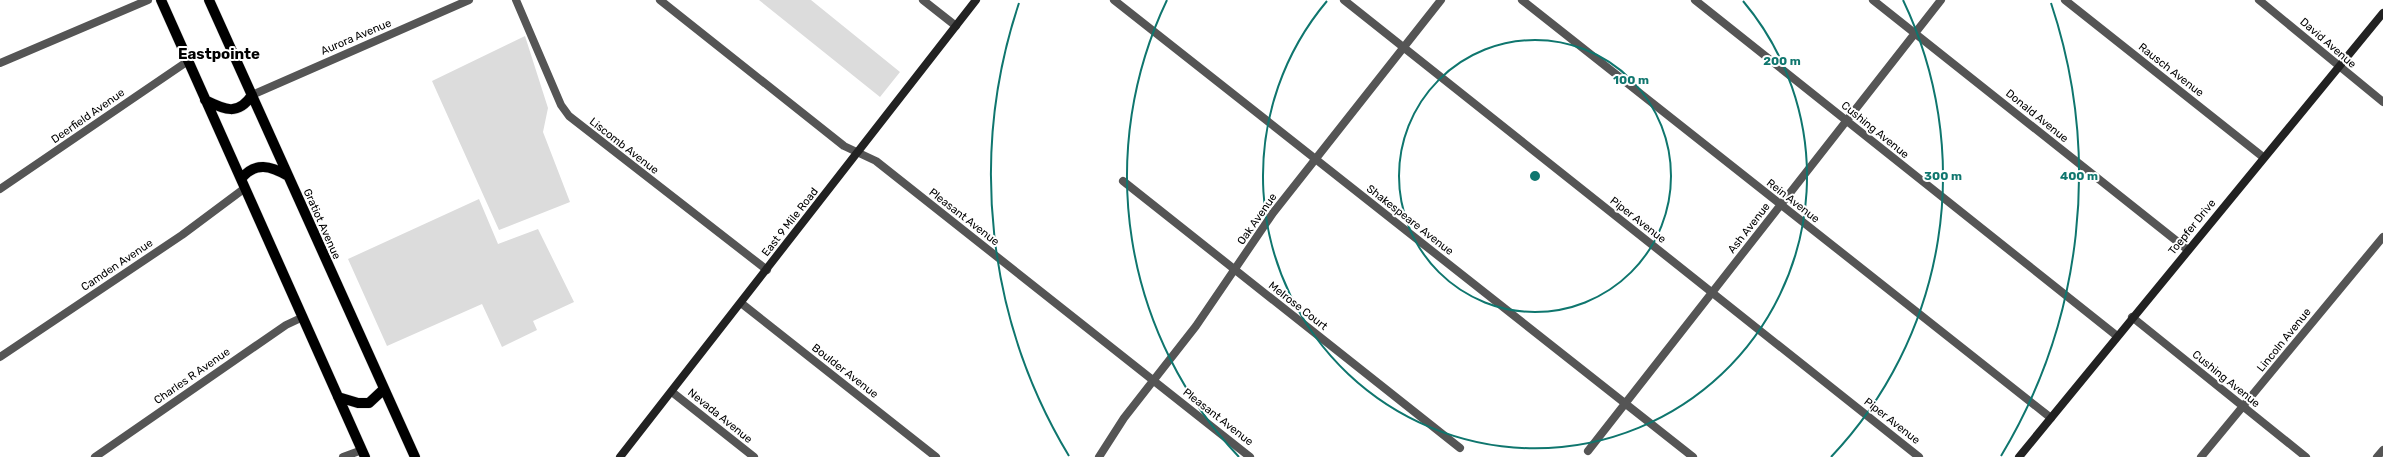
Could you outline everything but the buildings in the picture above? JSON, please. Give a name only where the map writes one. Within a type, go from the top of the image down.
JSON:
[{"type":"main road","points":[[161,0],[303,316],[361,455]]},
{"type":"main road","name":"Gratiot Avenue","points":[[209,0],[414,457]]},
{"type":"main road","name":"East 9 Mile Road","points":[[620,457],[976,0]]},
{"type":"main road","name":"Toepfer Drive","points":[[2019,457],[2263,157],[2383,13]]},
{"type":"main road","points":[[205,100],[224,108],[235,109],[245,104],[252,95]]},
{"type":"main road","points":[[243,183],[250,170],[259,166],[271,168],[288,176]]},
{"type":"main road","points":[[338,397],[358,403],[369,403],[384,389]]},
{"type":"street","points":[[0,63],[148,0]]},
{"type":"street","name":"Aurora Avenue","points":[[252,95],[469,0]]},
{"type":"street","name":"Liscomb Avenue","points":[[516,0],[561,105],[569,116],[767,270]]},
{"type":"street","name":"Pleasant Avenue","points":[[660,0],[844,146],[876,161],[1250,457]]},
{"type":"street","points":[[924,0],[956,26]]},
{"type":"street","name":"Shakespeare Avenue","points":[[1114,0],[1693,457]]},
{"type":"street","name":"Piper Avenue","points":[[1344,0],[1919,457]]},
{"type":"street","name":"Oak Avenue","points":[[1100,457],[1124,418],[1154,381],[1235,270],[1273,213],[1441,0]]},
{"type":"street","name":"Rein Avenue","points":[[1522,0],[2051,418]]},
{"type":"street","name":"Cushing Avenue","points":[[1695,0],[2117,336]]},
{"type":"street","name":"Donald Avenue","points":[[1873,0],[2188,250]]},
{"type":"street","name":"Ash Avenue","points":[[1588,451],[1941,0]]},
{"type":"street","name":"Rausch Avenue","points":[[2065,0],[2263,157]]},
{"type":"street","name":"David Avenue","points":[[2259,0],[2340,65],[2351,77],[2383,102]]},
{"type":"street","name":"Deerfield Avenue","points":[[0,190],[188,60]]},
{"type":"street","name":"Melrose Court","points":[[1123,181],[1460,448]]},
{"type":"street","name":"Camden Avenue","points":[[0,357],[182,235],[243,183]]},
{"type":"street","name":"Lincoln Avenue","points":[[2201,457],[2244,407],[2383,237]]},
{"type":"street","name":"Boulder Avenue","points":[[740,303],[936,457]]},
{"type":"street","name":"Charles R Avenue","points":[[95,457],[286,325],[303,316]]},
{"type":"street","name":"Cushing Avenue","points":[[2132,317],[2306,457]]},
{"type":"street","name":"Nevada Avenue","points":[[672,392],[754,457]]},
{"type":"street","points":[[2377,457],[2383,450]]},
{"type":"street","points":[[343,457],[361,455]]},
{"type":"shaded area","points":[[759,0],[811,0],[900,72],[880,97]]},
{"type":"shaded area","points":[[525,36],[548,108],[543,132],[570,202],[499,230],[432,81]]},
{"type":"shaded area","points":[[479,199],[498,244],[538,229],[574,302],[533,321],[537,330],[502,347],[482,304],[387,346],[348,259]]},
{"type":"district","name":"Eastpointe","points":[[219,54]]}]
